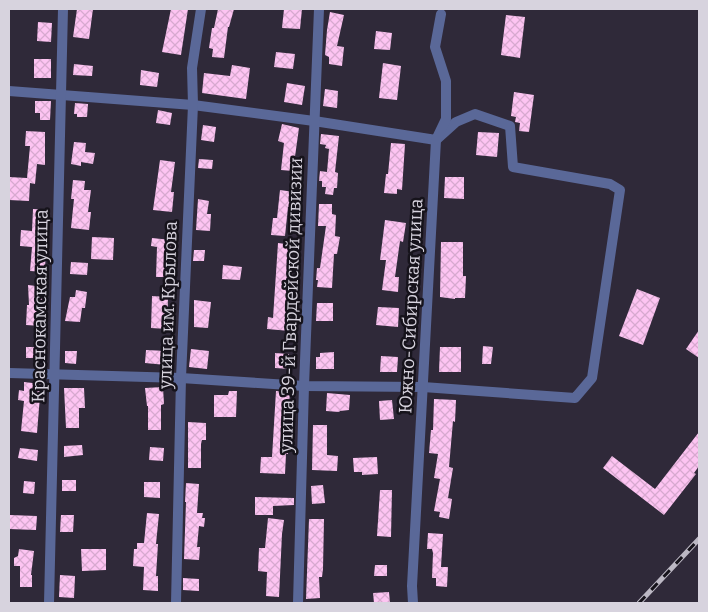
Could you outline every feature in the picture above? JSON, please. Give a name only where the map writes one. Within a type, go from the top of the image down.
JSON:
[{"type":"street","name":"Краснокамская улица","points":[[49,603],[63,9]]},
{"type":"street","name":"улица им. Крылова","points":[[176,603],[181,378],[193,105],[192,68],[201,9]]},
{"type":"street","name":"улица 39-й Гвардейской дивизии","points":[[298,603],[304,386],[320,9]]},
{"type":"street","name":"Южно-Сибирская улица","points":[[413,603],[412,586],[436,140],[446,120],[446,81],[435,48],[441,14]]},
{"type":"street","points":[[9,91],[193,105],[436,140],[456,122],[475,114],[510,126],[513,167],[610,184],[620,190],[592,378],[575,398],[423,387],[304,386],[181,378],[9,373]]},
{"type":"building","points":[[77,9],[93,9],[89,39],[73,37]]},
{"type":"building","points":[[171,9],[188,9],[181,55],[162,52]]},
{"type":"building","points":[[218,9],[234,9],[228,27],[224,58],[212,57],[213,49],[209,48],[212,28],[214,28]]},
{"type":"building","points":[[284,9],[302,9],[300,29],[282,28]]},
{"type":"building","points":[[330,12],[344,15],[337,46],[344,47],[342,66],[329,64],[329,57],[325,55]]},
{"type":"building","points":[[506,15],[525,17],[520,58],[501,55]]},
{"type":"building","points":[[38,22],[52,23],[51,42],[37,41]]},
{"type":"building","points":[[376,31],[392,33],[390,50],[374,49]]},
{"type":"building","points":[[276,52],[295,54],[293,69],[274,67]]},
{"type":"building","points":[[34,59],[51,59],[51,78],[34,78]]},
{"type":"building","points":[[383,63],[401,66],[397,100],[379,98]]},
{"type":"building","points":[[74,64],[93,66],[92,76],[73,75]]},
{"type":"building","points":[[232,65],[250,68],[246,99],[202,93],[204,73],[230,76]]},
{"type":"building","points":[[141,70],[159,73],[157,87],[140,85]]},
{"type":"building","points":[[287,83],[305,86],[302,105],[284,102]]},
{"type":"building","points":[[325,89],[338,91],[337,108],[323,106]]},
{"type":"building","points":[[514,92],[534,95],[529,132],[519,131],[520,123],[515,122],[516,117],[511,116]]},
{"type":"building","points":[[35,101],[51,101],[50,120],[40,120],[40,113],[35,113]]},
{"type":"building","points":[[75,103],[88,104],[87,117],[77,117],[77,114],[74,114]]},
{"type":"building","points":[[158,110],[172,113],[170,125],[156,123]]},
{"type":"building","points":[[282,124],[299,128],[293,171],[281,170],[284,143],[278,141]]},
{"type":"building","points":[[203,125],[216,127],[214,142],[201,140]]},
{"type":"building","points":[[26,131],[45,132],[45,165],[37,164],[35,184],[30,183],[29,201],[9,200],[9,177],[27,178],[30,146],[25,146]]},
{"type":"building","points":[[478,132],[499,133],[497,157],[476,155]]},
{"type":"building","points":[[321,134],[339,136],[335,172],[338,173],[337,188],[334,188],[333,195],[325,194],[326,187],[322,187],[322,181],[319,181],[320,171],[327,172],[329,149],[325,148],[326,145],[320,144]]},
{"type":"building","points":[[74,142],[86,143],[85,152],[95,153],[93,164],[81,162],[81,166],[71,164]]},
{"type":"building","points":[[391,143],[405,144],[402,190],[397,189],[397,194],[384,193]]},
{"type":"building","points":[[199,159],[213,160],[212,169],[198,168]]},
{"type":"building","points":[[160,160],[175,162],[171,192],[174,192],[172,212],[153,210]]},
{"type":"building","points":[[445,177],[464,177],[464,199],[444,198]]},
{"type":"building","points":[[73,180],[85,181],[84,190],[91,190],[88,212],[91,212],[89,230],[71,228],[74,199],[71,199]]},
{"type":"building","points":[[280,190],[294,192],[292,207],[288,207],[285,236],[271,235],[273,218],[277,218]]},
{"type":"building","points":[[198,199],[209,201],[207,214],[211,214],[210,231],[196,230]]},
{"type":"building","points":[[319,204],[332,204],[332,214],[336,215],[335,236],[340,237],[337,254],[334,254],[332,288],[317,287],[317,268],[320,268],[326,226],[318,226]]},
{"type":"building","points":[[33,209],[47,210],[45,272],[30,271],[32,247],[20,246],[21,230],[32,231]]},
{"type":"building","points":[[385,220],[406,223],[403,242],[400,241],[395,277],[399,277],[398,292],[382,290],[386,260],[380,260]]},
{"type":"building","points":[[92,237],[114,238],[113,260],[91,259]]},
{"type":"building","points":[[152,238],[171,240],[168,277],[156,277],[157,247],[151,246]]},
{"type":"building","points":[[441,242],[463,242],[463,276],[466,276],[465,298],[440,297]]},
{"type":"building","points":[[278,243],[293,245],[290,272],[293,272],[290,331],[267,329],[268,317],[273,318]]},
{"type":"building","points":[[194,250],[205,250],[204,261],[193,261]]},
{"type":"building","points":[[71,262],[88,263],[87,275],[70,274]]},
{"type":"building","points":[[223,265],[242,267],[240,280],[222,279]]},
{"type":"building","points":[[28,285],[44,287],[45,298],[42,298],[41,326],[26,325],[27,305],[29,305]]},
{"type":"building","points":[[637,289],[660,298],[643,345],[619,336]]},
{"type":"building","points":[[76,290],[87,292],[85,308],[82,308],[80,322],[65,321],[70,297],[75,297]]},
{"type":"building","points":[[152,296],[168,297],[167,329],[151,328]]},
{"type":"building","points":[[194,300],[211,302],[208,328],[194,327]]},
{"type":"building","points":[[317,303],[333,303],[333,321],[316,321]]},
{"type":"building","points":[[378,307],[399,308],[398,327],[376,325]]},
{"type":"building","points":[[699,330],[699,358],[686,349]]},
{"type":"building","points":[[483,346],[493,347],[491,364],[482,364]]},
{"type":"building","points":[[26,347],[41,347],[42,358],[26,358]]},
{"type":"building","points":[[440,347],[461,347],[461,372],[439,372]]},
{"type":"building","points":[[191,349],[209,351],[207,369],[189,367]]},
{"type":"building","points":[[146,350],[167,351],[166,365],[145,363]]},
{"type":"building","points":[[65,351],[77,351],[76,364],[65,363]]},
{"type":"building","points":[[334,352],[334,369],[316,369],[316,357],[320,357],[320,353]]},
{"type":"building","points":[[275,353],[289,354],[289,369],[275,368]]},
{"type":"building","points":[[381,356],[398,357],[397,372],[380,372]]},
{"type":"building","points":[[24,382],[41,384],[37,433],[21,431],[24,401],[18,400],[19,390],[24,391]]},
{"type":"building","points":[[163,387],[164,404],[161,405],[161,430],[148,430],[148,406],[145,388]]},
{"type":"building","points":[[64,388],[84,388],[85,408],[79,408],[79,428],[66,428]]},
{"type":"building","points":[[229,391],[237,391],[236,417],[214,417],[214,395],[228,395]]},
{"type":"building","points":[[276,391],[290,392],[287,428],[288,454],[286,454],[285,474],[260,473],[261,457],[272,457]]},
{"type":"building","points":[[327,393],[350,395],[349,410],[339,412],[326,411]]},
{"type":"building","points":[[434,399],[456,400],[449,467],[453,468],[448,498],[452,499],[449,519],[439,517],[440,512],[434,511],[440,479],[434,478],[438,454],[429,453],[431,430],[433,430]]},
{"type":"building","points":[[392,400],[394,419],[380,420],[379,401]]},
{"type":"building","points":[[188,422],[206,423],[206,440],[202,440],[201,444],[201,468],[188,468]]},
{"type":"building","points":[[313,425],[327,425],[327,455],[338,456],[337,471],[312,470]]},
{"type":"building","points":[[699,432],[699,466],[694,473],[696,474],[664,515],[603,468],[612,456],[655,489]]},
{"type":"building","points":[[82,445],[83,455],[64,457],[64,446]]},
{"type":"building","points":[[150,447],[164,448],[163,461],[149,460]]},
{"type":"building","points":[[20,448],[38,450],[37,461],[18,458]]},
{"type":"building","points":[[377,457],[378,474],[362,475],[362,472],[354,472],[353,458]]},
{"type":"building","points":[[62,480],[76,480],[76,491],[62,491]]},
{"type":"building","points":[[24,481],[35,482],[34,494],[23,493]]},
{"type":"building","points":[[144,482],[160,482],[160,498],[144,497]]},
{"type":"building","points":[[186,483],[199,484],[197,513],[203,513],[202,518],[205,518],[204,527],[199,526],[197,547],[200,547],[199,560],[184,559]]},
{"type":"building","points":[[323,485],[325,503],[312,504],[311,486]]},
{"type":"building","points":[[380,490],[392,490],[391,537],[377,536]]},
{"type":"building","points":[[255,497],[294,498],[294,505],[273,506],[273,515],[255,515]]},
{"type":"building","points":[[147,513],[159,514],[156,544],[158,544],[156,576],[158,576],[158,591],[143,590],[144,567],[133,566],[134,549],[137,549],[137,543],[144,543]]},
{"type":"building","points":[[10,515],[37,516],[36,530],[9,529]]},
{"type":"building","points":[[61,515],[74,515],[73,532],[60,532]]},
{"type":"building","points":[[268,518],[284,520],[279,597],[266,596],[267,572],[258,571],[259,548],[265,548]]},
{"type":"building","points":[[309,519],[324,519],[323,569],[322,577],[319,577],[320,598],[306,599]]},
{"type":"building","points":[[428,533],[443,534],[441,567],[448,567],[447,587],[436,586],[436,578],[432,578],[433,553],[432,549],[427,549]]},
{"type":"building","points":[[19,549],[34,551],[31,575],[32,587],[20,587],[20,566],[14,566],[14,558],[18,556]]},
{"type":"building","points":[[81,549],[106,549],[106,570],[82,571]]},
{"type":"building","points":[[375,565],[387,565],[387,576],[374,576]]},
{"type":"building","points":[[60,575],[75,576],[74,598],[59,597]]},
{"type":"building","points":[[183,578],[199,579],[199,591],[183,590]]},
{"type":"building","points":[[389,592],[390,603],[374,603],[373,593]]},
{"type":"railway","points":[[639,603],[699,539]]}]
